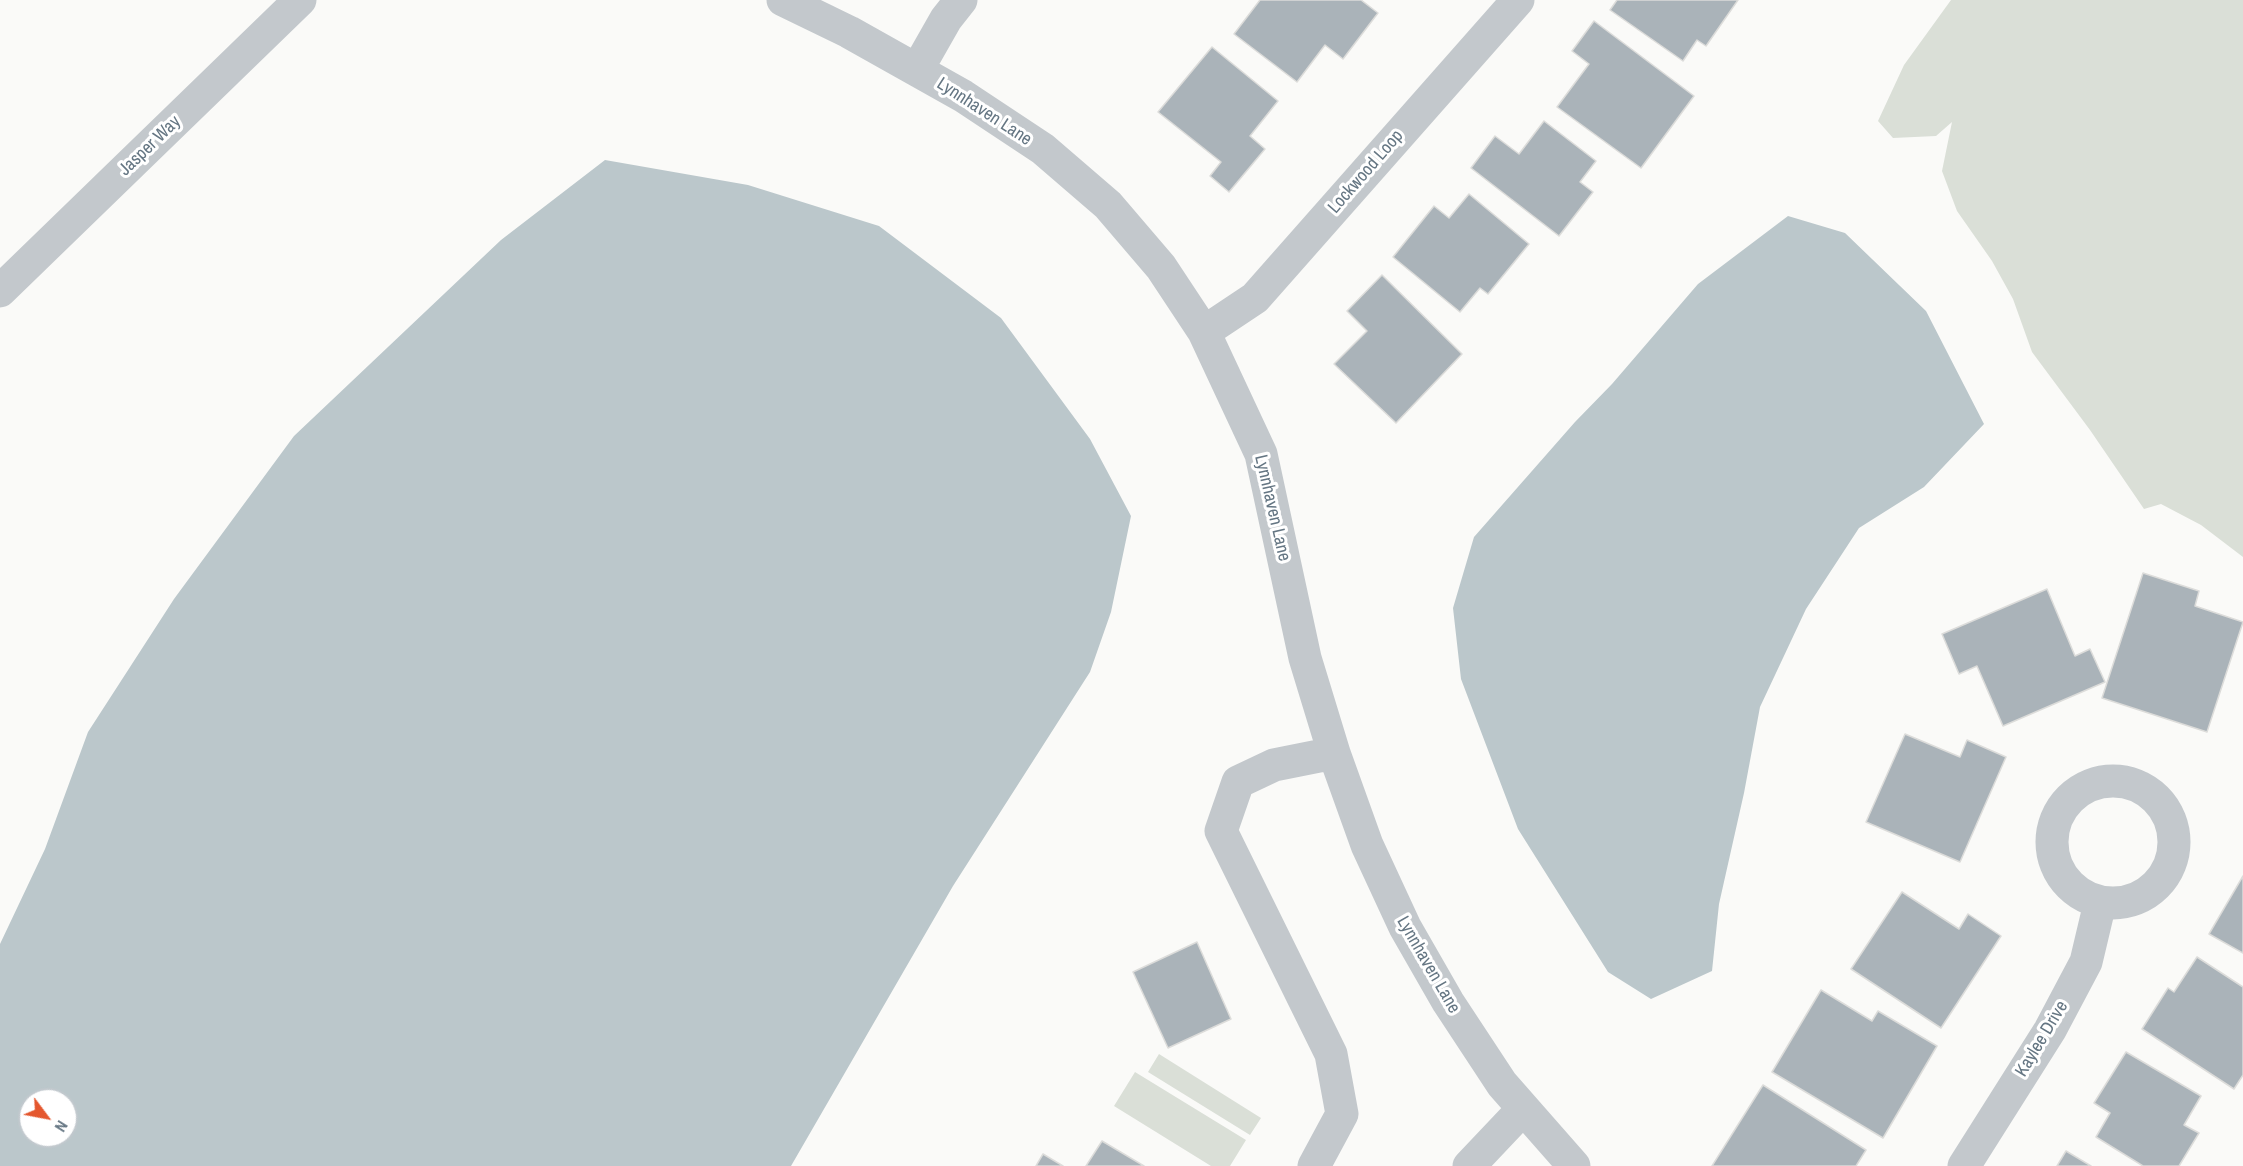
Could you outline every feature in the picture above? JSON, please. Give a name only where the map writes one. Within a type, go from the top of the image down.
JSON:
[{"type":"street","name":"Jasper Way","points":[[0,291],[300,0]]},
{"type":"street","name":"Lynnhaven Lane","points":[[783,0],[849,32],[963,96],[1042,149],[1108,205],[1161,267],[1204,332],[1261,454],[1305,658],[1334,753],[1367,845],[1405,927],[1448,1002],[1502,1084],[1574,1166]]},
{"type":"street","points":[[917,70],[946,19],[962,0]]},
{"type":"street","name":"Lockwood Loop","points":[[1204,332],[1255,298],[1518,0]]},
{"type":"street","points":[[1314,1166],[1342,1114],[1331,1054],[1221,831],[1238,782],[1274,765],[1334,753]]},
{"type":"street","name":"Kaylee Drive","points":[[1964,1166],[2049,1030],[2086,962],[2100,903]]},
{"type":"street","points":[[1469,1166],[1523,1109]]},
{"type":"shaded area","points":[[1951,0],[2243,0],[2243,557],[2201,525],[2161,504],[2144,509],[2090,430],[2032,352],[2013,299],[1992,261],[1957,211],[1942,171],[1952,122],[1936,136],[1893,138],[1878,121],[1904,65]]},
{"type":"shaded area","points":[[605,160],[748,185],[879,226],[1001,318],[1090,439],[1131,516],[1111,612],[1090,672],[953,886],[791,1166],[0,1166],[0,944],[45,849],[88,732],[174,599],[294,436],[501,240]]},
{"type":"shaded area","points":[[1788,216],[1845,233],[1926,311],[1984,424],[1924,487],[1859,528],[1806,609],[1760,707],[1744,793],[1719,904],[1712,971],[1651,999],[1608,972],[1518,829],[1461,679],[1453,608],[1474,537],[1575,422],[1612,384],[1698,284]]},
{"type":"shaded area","points":[[1159,1054],[1261,1118],[1250,1135],[1148,1072]]},
{"type":"shaded area","points":[[1135,1072],[1246,1140],[1230,1166],[1211,1166],[1114,1106]]},
{"type":"building","points":[[1260,0],[1361,0],[1378,13],[1343,59],[1325,45],[1297,82],[1234,34]]},
{"type":"building","points":[[1617,0],[1738,0],[1706,46],[1697,40],[1683,61],[1610,10]]},
{"type":"building","points":[[1594,21],[1694,96],[1641,168],[1557,107],[1589,64],[1572,51]]},
{"type":"building","points":[[1212,47],[1278,101],[1250,136],[1265,149],[1229,192],[1210,176],[1221,162],[1158,112]]},
{"type":"building","points":[[1544,121],[1596,161],[1580,182],[1593,192],[1559,236],[1471,168],[1495,136],[1519,154]]},
{"type":"building","points":[[1469,194],[1529,244],[1488,294],[1480,288],[1460,312],[1393,257],[1434,206],[1449,218]]},
{"type":"building","points":[[1382,275],[1462,354],[1396,423],[1334,364],[1367,331],[1347,311]]},
{"type":"building","points":[[2143,573],[2199,591],[2195,606],[2243,622],[2207,732],[2102,698]]},
{"type":"building","points":[[2047,589],[2075,656],[2090,649],[2105,682],[2003,726],[1977,666],[1959,674],[1942,634]]},
{"type":"building","points":[[1905,734],[1960,757],[1967,740],[2006,757],[1960,862],[1866,822]]},
{"type":"building","points":[[2243,876],[2243,953],[2209,934]]},
{"type":"building","points":[[1902,892],[1959,929],[1968,914],[2001,936],[1941,1028],[1851,969]]},
{"type":"building","points":[[1197,942],[1231,1019],[1168,1048],[1133,972]]},
{"type":"building","points":[[2197,957],[2243,987],[2243,1075],[2234,1089],[2142,1029],[2168,988],[2174,992]]},
{"type":"building","points":[[1821,990],[1872,1021],[1878,1011],[1937,1046],[1883,1138],[1772,1072]]},
{"type":"building","points":[[2126,1052],[2201,1096],[2184,1125],[2199,1133],[2179,1166],[2143,1166],[2096,1137],[2110,1113],[2094,1103]]},
{"type":"building","points":[[1763,1085],[1866,1150],[1856,1166],[1712,1166]]},
{"type":"building","points":[[1102,1141],[1144,1166],[1086,1166]]},
{"type":"building","points":[[2066,1151],[2091,1166],[2057,1166]]},
{"type":"building","points":[[1043,1154],[1063,1166],[1036,1166]]}]
